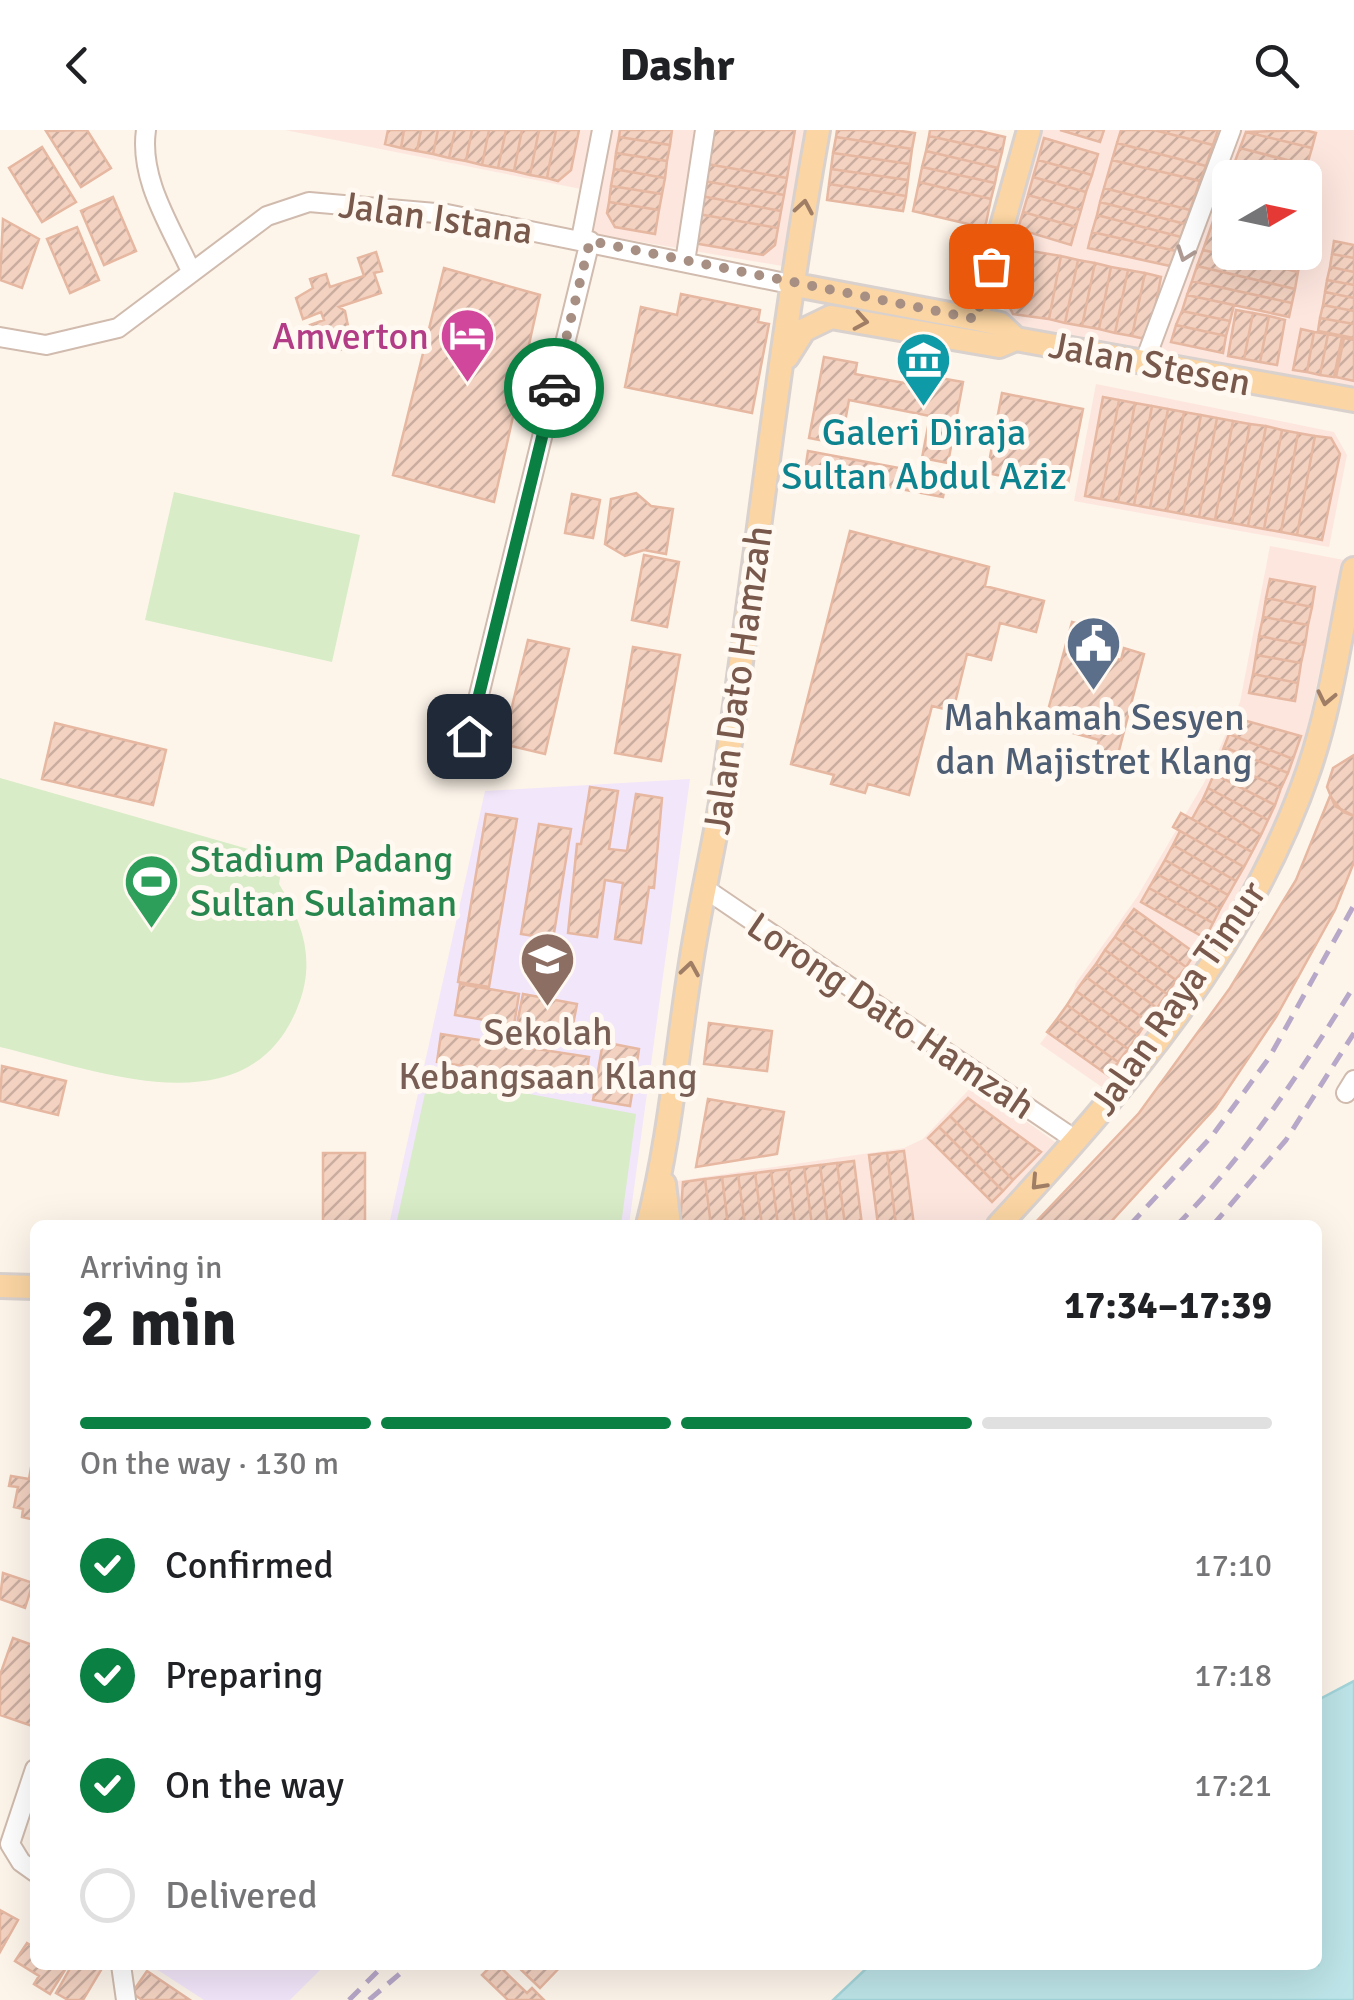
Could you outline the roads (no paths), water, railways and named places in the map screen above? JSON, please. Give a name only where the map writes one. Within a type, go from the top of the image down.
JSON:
[{"type":"main road","name":"Jalan Dato Hamzah","points":[[662,1170],[784,361],[790,284],[818,130]]},
{"type":"main road","points":[[976,319],[1030,130]]},
{"type":"main road","name":"Jalan Stesen","points":[[790,284],[1000,324],[1016,339],[1349,402]]},
{"type":"main road","points":[[784,361],[804,330],[830,317],[999,346],[1016,339]]},
{"type":"main road","name":"Jalan Raya Timur","points":[[1005,1220],[1077,1141],[1158,1040],[1266,872],[1310,765],[1354,569]]},
{"type":"main road","points":[[649,1220],[662,1170]]},
{"type":"main road","points":[[662,1170],[668,1220]]},
{"type":"main road","points":[[0,1286],[30,1287]]},
{"type":"street","points":[[146,130],[143,152],[148,176],[190,269]]},
{"type":"street","points":[[469,736],[585,240],[602,130]]},
{"type":"street","points":[[685,262],[705,130]]},
{"type":"street","points":[[1144,363],[1231,130]]},
{"type":"street","name":"Jalan Istana","points":[[0,337],[46,345],[118,328],[190,269],[266,216],[309,202],[446,214],[790,284]]},
{"type":"street","name":"Lorong Dato Hamzah","points":[[707,890],[1077,1141]]},
{"type":"street","points":[[30,1784],[10,1844],[30,1868]]},
{"type":"street","points":[[122,1970],[126,2000]]},
{"type":"water","points":[[1354,1681],[1354,2000],[833,2000],[865,1970],[1322,1970],[1322,1698]]},
{"type":"railway","points":[[1135,1220],[1212,1136],[1269,1058],[1354,905]]},
{"type":"railway","points":[[1182,1220],[1250,1140],[1354,986]]},
{"type":"railway","points":[[1217,1220],[1286,1140],[1354,1033]]},
{"type":"railway","points":[[349,2000],[379,1970]]},
{"type":"railway","points":[[369,2000],[404,1970]]},
{"type":"place","name":"Amverton","points":[[468,385]]},
{"type":"place","name":"Galeri Diraja Sultan Abdul Aziz","points":[[924,408]]},
{"type":"place","name":"Mahkamah Sesyen dan Majistret Klang","points":[[1094,693]]},
{"type":"place","name":"Stadium Padang Sultan Sulaiman","points":[[151,930]]},
{"type":"place","name":"Sekolah Kebangsaan Klang","points":[[548,1008]]}]
